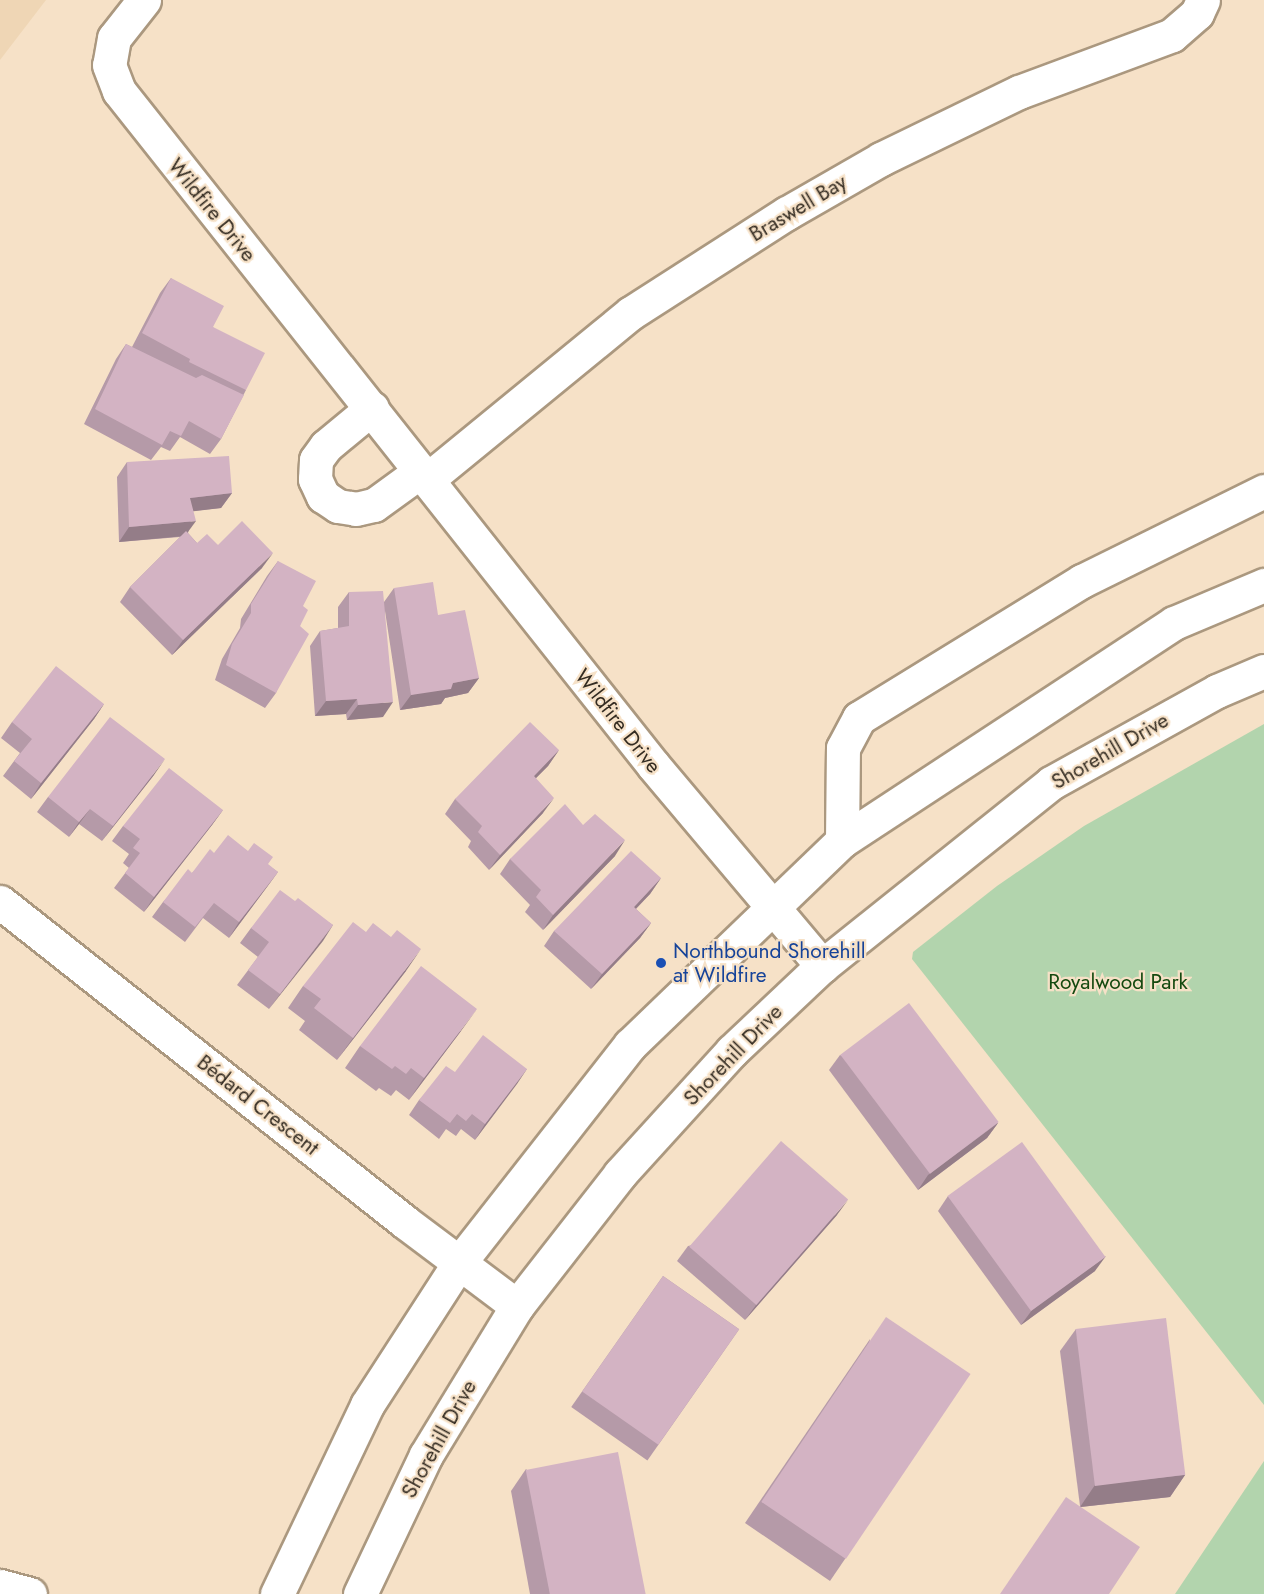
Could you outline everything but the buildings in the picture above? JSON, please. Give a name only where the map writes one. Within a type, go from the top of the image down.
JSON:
[{"type":"street","name":"Wildfire Drive","points":[[144,0],[114,38],[109,64],[119,92],[770,909],[822,966]]},
{"type":"street","name":"Braswell Bay","points":[[425,475],[631,313],[787,213],[881,159],[1019,92],[1172,35],[1197,13],[1203,0]]},
{"type":"street","points":[[372,408],[326,446],[316,460],[315,479],[323,496],[338,506],[356,509],[375,505],[425,475]]},
{"type":"street","points":[[842,841],[843,748],[859,718],[1082,581],[1264,491]]},
{"type":"street","points":[[277,1594],[367,1405],[459,1263],[630,1045],[842,841],[1174,623],[1264,585]]},
{"type":"street","name":"Shorehill Drive","points":[[360,1594],[426,1455],[517,1306],[620,1174],[732,1051],[822,966],[1051,783],[1217,691],[1264,671]]},
{"type":"street","name":"Bédard Crescent","points":[[0,903],[517,1306]]},
{"type":"street","points":[[0,1586],[30,1594]]},
{"type":"shaded area","points":[[0,0],[46,0],[0,60]]},
{"type":"green space","name":"Royalwood Park","points":[[1264,724],[1264,1405],[912,959],[913,952],[997,886],[1084,826]]},
{"type":"green space","points":[[1264,1461],[1264,1594],[1175,1594]]},
{"type":"place","name":"Northbound Shorehill at Wildfire","points":[[661,963]]}]
